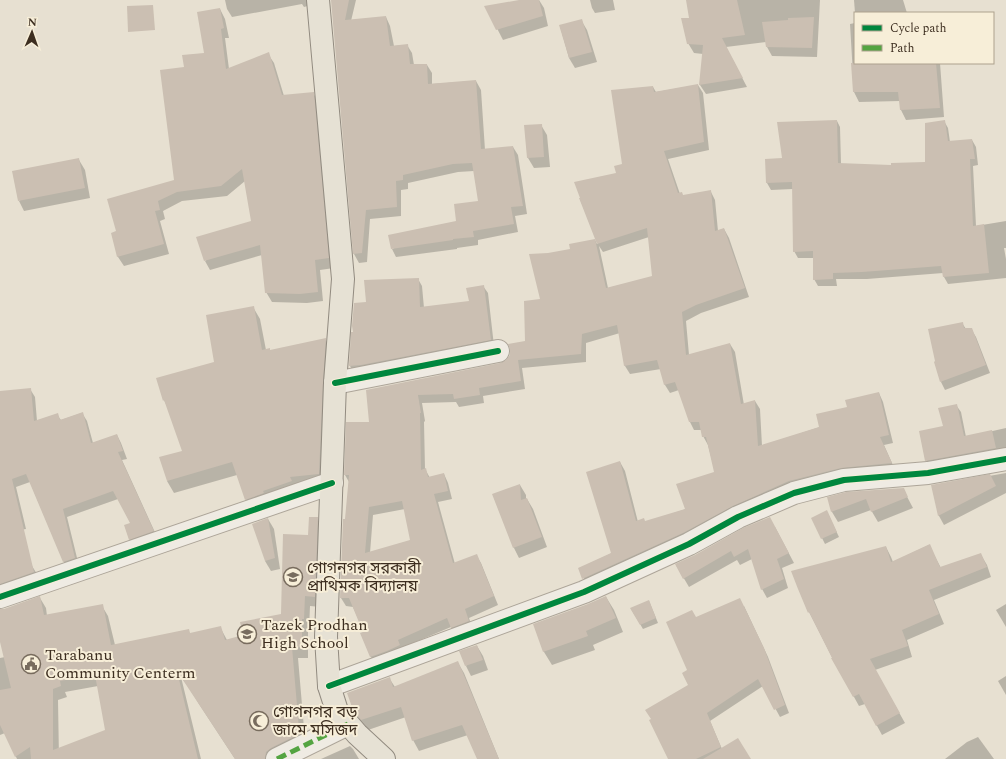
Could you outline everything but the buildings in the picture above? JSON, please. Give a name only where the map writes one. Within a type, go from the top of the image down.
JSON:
[{"type":"main road","points":[[318,0],[343,278],[335,383],[326,637],[329,686],[337,710],[357,734],[384,759]]},
{"type":"street","points":[[335,383],[498,351]]},
{"type":"street","points":[[329,686],[584,592],[689,544],[738,517],[794,493],[844,480],[928,473],[1006,459]]},
{"type":"street","points":[[0,597],[332,483]]},
{"type":"street","points":[[277,759],[348,724]]},
{"type":"marked path","points":[[277,759],[348,724]]},
{"type":"cycle path","points":[[335,383],[498,351]]},
{"type":"cycle path","points":[[329,686],[584,592],[689,544],[738,517],[794,493],[844,480],[928,473],[1006,459]]},
{"type":"cycle path","points":[[0,597],[332,483]]},
{"type":"place","name":"গোগনগর সরকারী প্রাথিমক বিদ্যালয়","points":[[293,577]]},
{"type":"place","name":"Tazek Prodhan High School","points":[[247,634]]},
{"type":"place","name":"Tarabanu Community Centerm","points":[[31,664]]},
{"type":"place","name":"গোগনগর বড় জামে মসিজদ","points":[[259,721]]}]
